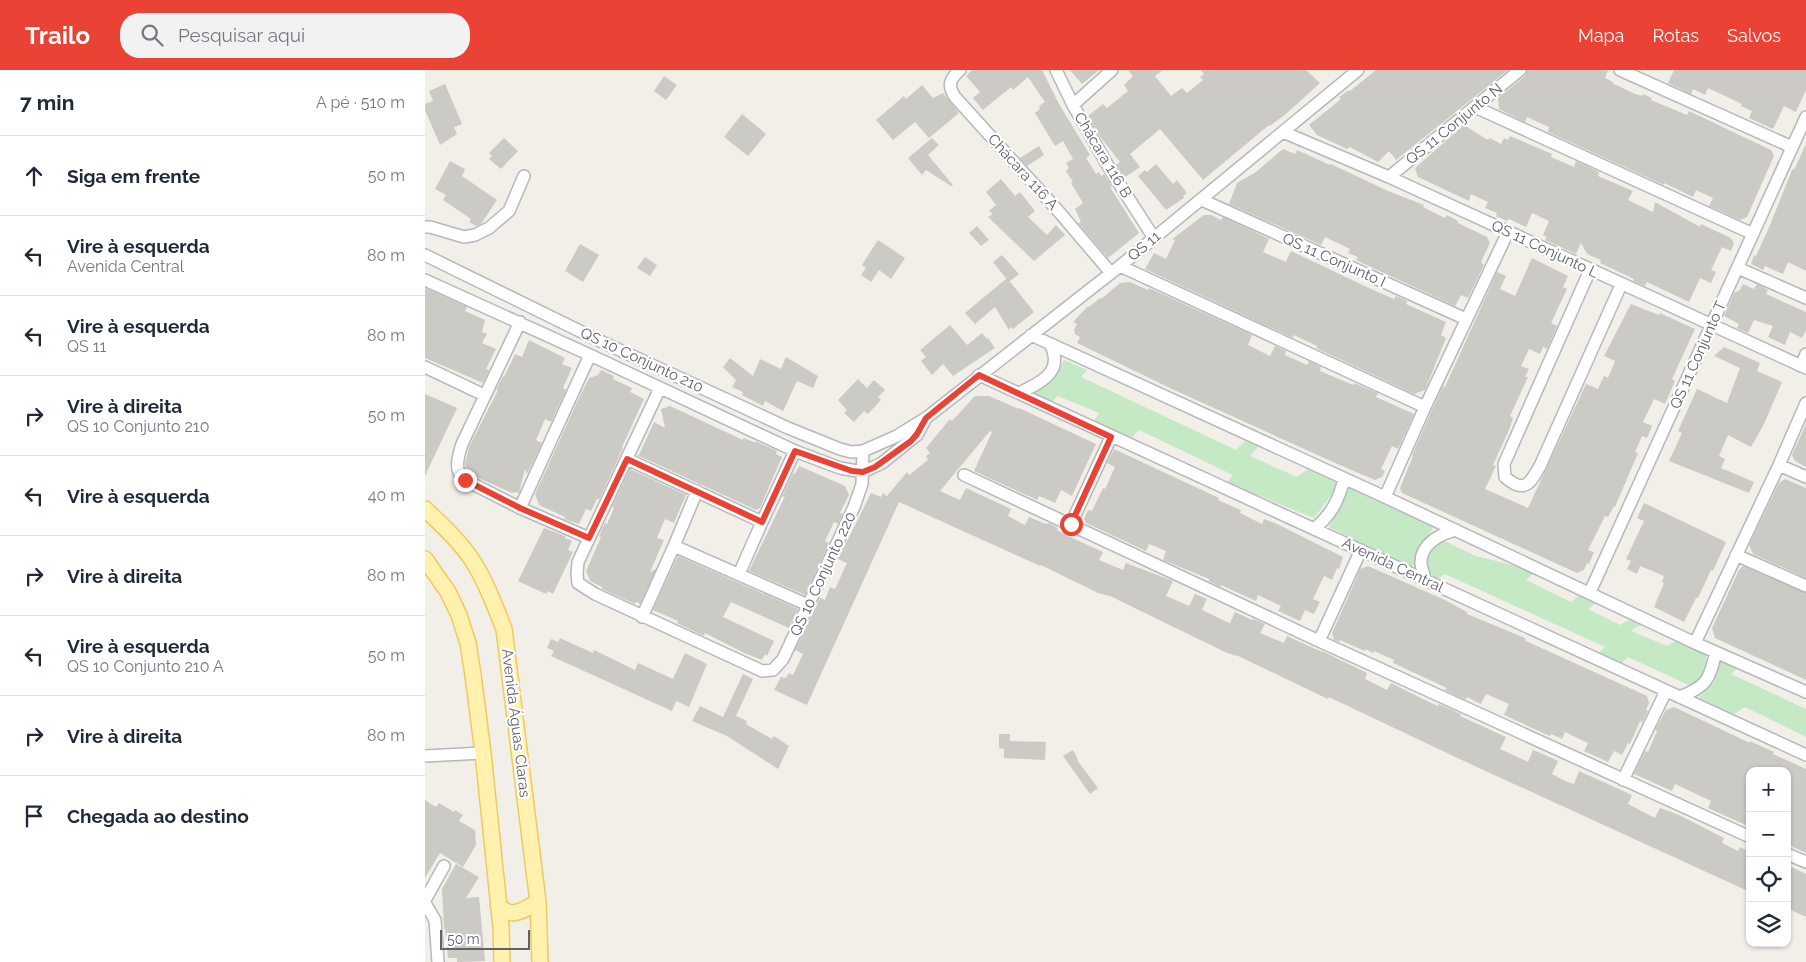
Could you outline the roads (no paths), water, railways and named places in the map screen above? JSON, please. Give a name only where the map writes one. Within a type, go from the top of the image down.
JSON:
[{"type":"main road","name":"Avenida Águas Claras","points":[[425,509],[452,535],[477,567],[504,629],[538,902],[540,962]]},
{"type":"main road","points":[[425,559],[447,592],[459,615],[473,675],[483,753],[503,962]]},
{"type":"main road","points":[[498,904],[504,911],[509,913],[523,910],[538,902]]},
{"type":"street","name":"Chácara 116 A","points":[[959,70],[950,80],[949,86],[955,97],[1060,213],[1111,273]]},
{"type":"street","name":"Chácara 116 B","points":[[1056,70],[1073,105],[1111,171],[1153,238]]},
{"type":"street","points":[[1073,105],[1112,70]]},
{"type":"street","name":"QS 11","points":[[863,451],[897,436],[926,418],[1121,266],[1358,70]]},
{"type":"street","name":"QS 11 Conjunto N","points":[[1389,177],[1519,70]]},
{"type":"street","points":[[1621,70],[1792,147]]},
{"type":"street","points":[[1475,108],[1753,234]]},
{"type":"street","name":"QS 11 Conjunto T","points":[[1590,592],[1806,117]]},
{"type":"street","name":"QS 11 Conjunto L","points":[[1283,132],[1389,177],[1803,367]]},
{"type":"street","points":[[425,227],[463,237],[475,235],[489,228],[509,211],[525,176]]},
{"type":"street","name":"QS 11 Conjunto I","points":[[1202,200],[1466,320]]},
{"type":"street","points":[[1385,497],[1425,407],[1508,232]]},
{"type":"street","name":"QS 10 Conjunto 210","points":[[425,254],[598,340],[788,428],[840,449],[851,452],[863,451]]},
{"type":"street","points":[[1121,266],[1425,407]]},
{"type":"street","points":[[1738,268],[1806,298]]},
{"type":"street","points":[[1590,270],[1504,464],[1505,477],[1512,484],[1527,486],[1540,466],[1621,284]]},
{"type":"street","name":"QS 10 Conjunto 210","points":[[425,280],[520,322],[795,451],[840,468],[863,472]]},
{"type":"street","points":[[520,322],[461,444],[457,457],[458,471],[460,477],[465,480],[520,508],[589,538]]},
{"type":"street","points":[[1031,335],[1590,592],[1695,643],[1806,692]]},
{"type":"street","points":[[1019,393],[1037,384],[1052,371],[1055,364],[1055,356],[1050,344]]},
{"type":"street","points":[[1803,367],[1806,354]]},
{"type":"street","points":[[520,508],[590,355]]},
{"type":"street","points":[[425,367],[485,395]]},
{"type":"street","name":"Avenida Central","points":[[979,375],[1806,755]]},
{"type":"street","points":[[660,388],[578,562],[578,583],[585,589],[642,617],[697,491]]},
{"type":"street","points":[[1695,643],[1779,465],[1806,403]]},
{"type":"street","name":"QS 11","points":[[863,472],[883,463],[901,449],[917,434],[926,418]]},
{"type":"street","points":[[1071,524],[1111,437]]},
{"type":"street","points":[[739,574],[795,451]]},
{"type":"street","name":"QS 10 Conjunto 220","points":[[642,617],[762,671],[768,672],[778,666],[858,499],[863,472],[863,451]]},
{"type":"street","points":[[627,459],[762,522]]},
{"type":"street","points":[[1779,465],[1806,478]]},
{"type":"street","points":[[964,475],[1746,835]]},
{"type":"street","points":[[1314,529],[1326,519],[1335,507],[1344,479]]},
{"type":"street","points":[[1425,580],[1421,564],[1423,554],[1429,544],[1438,536],[1456,530]]},
{"type":"street","points":[[674,546],[808,606]]},
{"type":"street","points":[[1319,640],[1361,550]]},
{"type":"street","points":[[1736,555],[1806,586]]},
{"type":"street","points":[[1679,697],[1695,692],[1706,682],[1710,674],[1715,652]]},
{"type":"street","points":[[1623,780],[1665,691]]},
{"type":"street","points":[[425,756],[483,753]]},
{"type":"street","points":[[1791,856],[1806,862]]},
{"type":"street","points":[[439,962],[435,920],[425,901],[444,866]]}]
